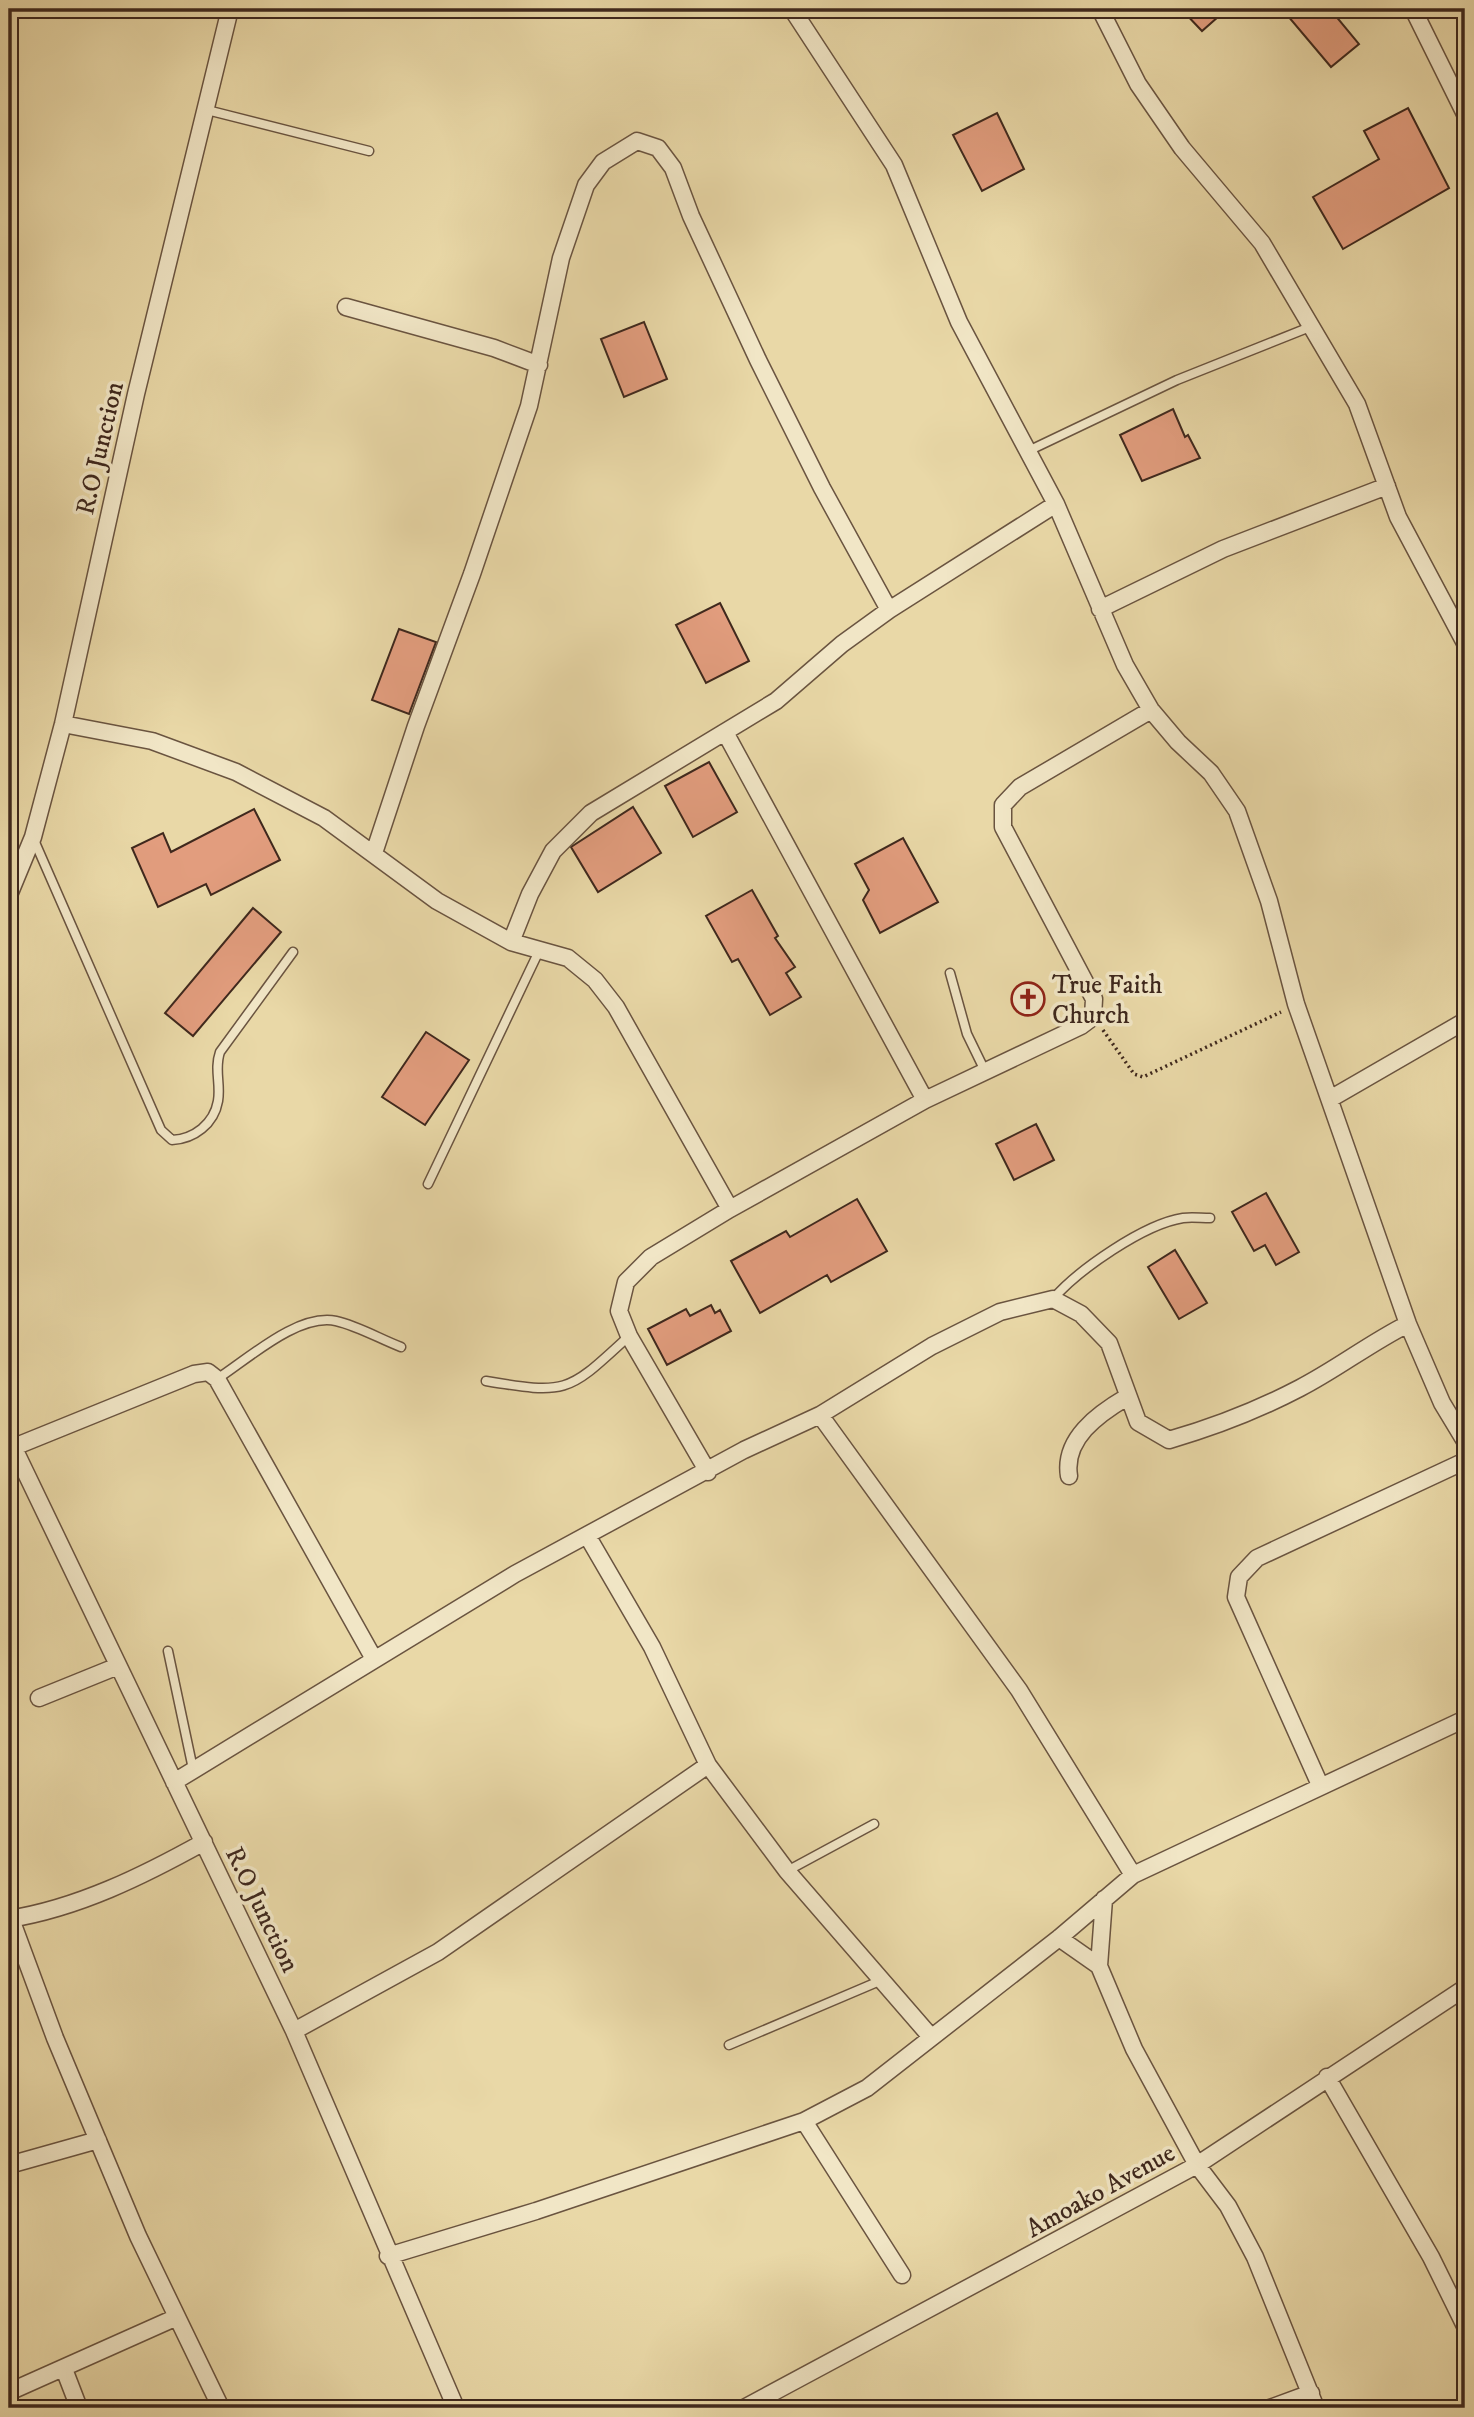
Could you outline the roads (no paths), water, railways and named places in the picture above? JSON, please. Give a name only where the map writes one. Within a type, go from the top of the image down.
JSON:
[{"type":"street","name":"R.O Junction","points":[[9,895],[33,837],[64,724],[203,109],[230,9]]},
{"type":"street","points":[[792,9],[894,165],[959,322],[1026,452],[1056,503],[1125,665],[1151,710],[1178,742],[1212,773],[1237,811],[1269,901],[1296,1004],[1408,1324],[1442,1403],[1465,1441]]},
{"type":"street","points":[[1100,9],[1138,85],[1182,148],[1262,243],[1357,404],[1398,516],[1465,643]]},
{"type":"street","points":[[1413,9],[1465,114]]},
{"type":"street","points":[[374,853],[529,406],[561,258],[586,185],[603,162],[637,141],[658,148],[673,168],[691,216],[822,488],[889,610]]},
{"type":"street","points":[[346,307],[469,340],[539,365]]},
{"type":"street","points":[[1100,609],[1223,550],[1387,486]]},
{"type":"street","points":[[511,942],[530,894],[553,851],[591,813],[726,734],[776,701],[842,644],[889,610],[1056,503]]},
{"type":"street","points":[[708,1472],[629,1336],[620,1311],[626,1282],[651,1257],[730,1209],[925,1100],[1081,1026],[1093,1017],[1094,999],[1003,827],[1003,805],[1020,788],[1151,710]]},
{"type":"street","points":[[64,724],[152,741],[236,772],[324,818],[438,901],[511,942],[568,958],[595,979],[616,1007],[730,1209]]},
{"type":"street","points":[[726,734],[925,1100]]},
{"type":"street","points":[[1330,1099],[1465,1021]]},
{"type":"street","points":[[174,1782],[515,1574],[588,1537],[744,1450],[820,1415],[932,1346],[1000,1312],[1053,1299],[1081,1314],[1109,1343],[1138,1422],[1169,1440],[1214,1427],[1301,1387],[1370,1343],[1408,1324]]},
{"type":"street","points":[[10,1445],[194,1374],[208,1372],[218,1379],[374,1659]]},
{"type":"street","points":[[1069,1476],[1066,1462],[1071,1445],[1105,1409],[1127,1397]]},
{"type":"street","points":[[820,1415],[1019,1690],[1133,1875]]},
{"type":"street","name":"R.O Junction","points":[[10,1445],[294,2031],[388,2256],[456,2408]]},
{"type":"street","points":[[1320,1785],[1236,1597],[1240,1577],[1257,1559],[1465,1461]]},
{"type":"street","points":[[588,1537],[652,1647],[708,1765],[788,1871],[931,2038]]},
{"type":"street","points":[[39,1698],[118,1666]]},
{"type":"street","points":[[388,2256],[536,2211],[804,2121],[867,2088],[1059,1938],[1133,1875],[1465,1719]]},
{"type":"street","points":[[294,2031],[438,1952],[708,1765]]},
{"type":"street","points":[[204,1842],[145,1875],[66,1905],[10,1919],[55,2038],[138,2236],[221,2408]]},
{"type":"street","points":[[1104,1899],[1099,1966],[1134,2049],[1197,2165],[1228,2206],[1255,2257],[1313,2401],[1270,2408]]},
{"type":"street","points":[[1059,1938],[1099,1966]]},
{"type":"street","name":"Amoako Avenue","points":[[744,2408],[774,2401],[1197,2165],[1465,1988]]},
{"type":"street","points":[[1327,2077],[1431,2257],[1465,2326]]},
{"type":"street","points":[[804,2121],[902,2275]]},
{"type":"street","points":[[9,2165],[98,2140]]},
{"type":"street","points":[[9,2392],[177,2317]]},
{"type":"street","points":[[64,2369],[79,2408]]},
{"type":"lane","points":[[203,109],[369,151]]},
{"type":"lane","points":[[1026,452],[1177,380],[1310,327]]},
{"type":"lane","points":[[33,837],[161,1130],[172,1140],[188,1139],[206,1126],[218,1101],[215,1065],[219,1052],[293,952]]},
{"type":"lane","points":[[428,1184],[540,951]]},
{"type":"lane","points":[[950,974],[967,1034],[985,1071]]},
{"type":"lane","points":[[1053,1299],[1069,1280],[1095,1261],[1164,1223],[1183,1218],[1210,1218]]},
{"type":"lane","points":[[218,1379],[299,1325],[316,1320],[336,1321],[401,1347]]},
{"type":"lane","points":[[486,1381],[541,1391],[561,1387],[581,1380],[629,1336]]},
{"type":"lane","points":[[168,1651],[193,1769]]},
{"type":"lane","points":[[788,1871],[874,1824]]},
{"type":"lane","points":[[729,2045],[882,1980]]},
{"type":"place","name":"True Faith Church","points":[[1028,999]]}]
